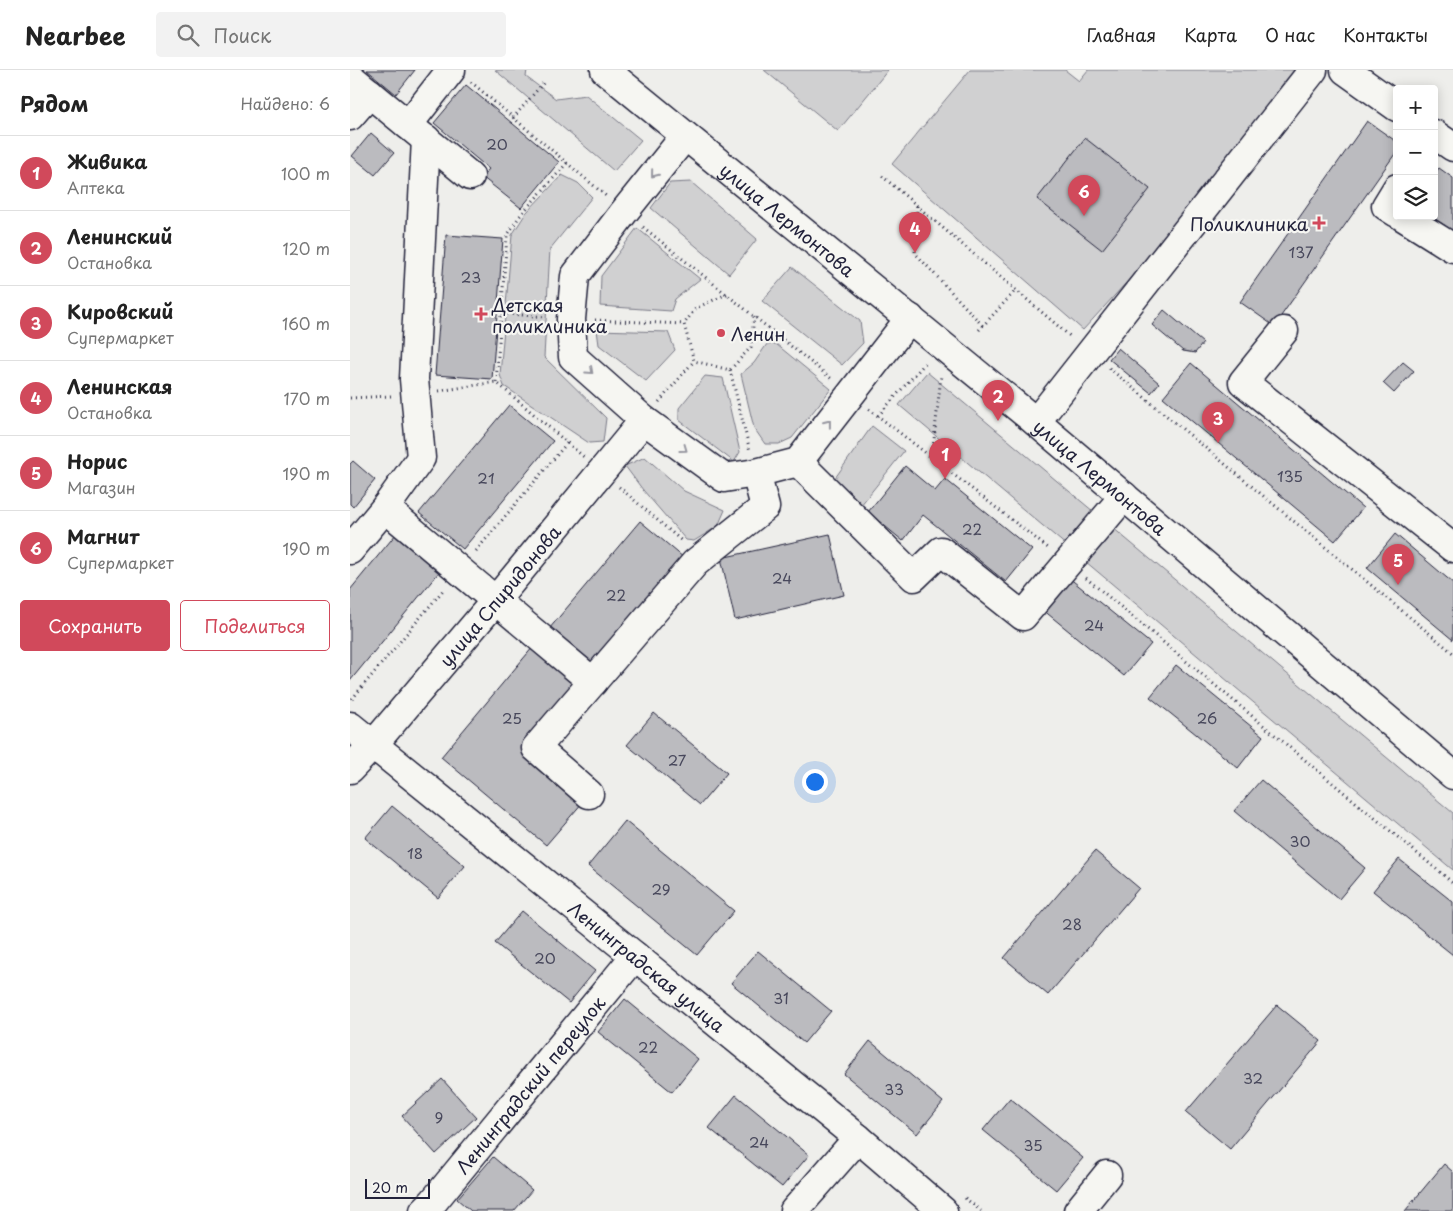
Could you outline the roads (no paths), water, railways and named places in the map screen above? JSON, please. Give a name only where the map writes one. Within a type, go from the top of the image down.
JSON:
[{"type":"street","name":"улица Лермонтова","points":[[604,70],[1036,422],[1453,775]]},
{"type":"street","points":[[1036,422],[1314,70]]},
{"type":"street","points":[[1345,70],[1393,104]]},
{"type":"street","points":[[350,550],[385,508],[421,458],[414,379],[417,132],[457,73]]},
{"type":"street","points":[[350,116],[360,85],[470,176]]},
{"type":"street","points":[[685,136],[575,276],[570,319],[574,357],[644,420],[724,478],[756,473],[798,462],[910,318]]},
{"type":"street","points":[[1438,137],[1453,147]]},
{"type":"street","points":[[1393,195],[1386,206],[1393,210]]},
{"type":"street","points":[[1408,220],[1453,248]]},
{"type":"street","points":[[1284,331],[1243,382],[1453,548]]},
{"type":"street","name":"улица Спиридонова","points":[[350,769],[373,745],[496,600],[644,420]]},
{"type":"street","points":[[798,462],[914,577],[941,551],[1023,616],[1124,496]]},
{"type":"street","points":[[589,794],[536,748],[695,563],[765,507],[756,473]]},
{"type":"street","points":[[385,508],[593,682]]},
{"type":"street","name":"Ленинградская улица","points":[[350,726],[858,1138],[943,1211]]},
{"type":"street","name":"Ленинградский переулок","points":[[434,1208],[635,956]]},
{"type":"street","points":[[794,1211],[858,1138]]},
{"type":"street","points":[[1078,1211],[1107,1175]]},
{"type":"place","name":"Магнит","points":[[1084,216]]},
{"type":"place","name":"Поликлиника","points":[[1319,223]]},
{"type":"place","name":"Ленинская","points":[[915,253]]},
{"type":"place","name":"Детская поликлиника","points":[[481,314]]},
{"type":"place","name":"Ленин","points":[[721,333]]},
{"type":"place","name":"Ленинский","points":[[998,421]]},
{"type":"place","name":"Кировский","points":[[1218,443]]},
{"type":"place","name":"Живика","points":[[945,479]]},
{"type":"place","name":"Норис","points":[[1398,585]]}]
